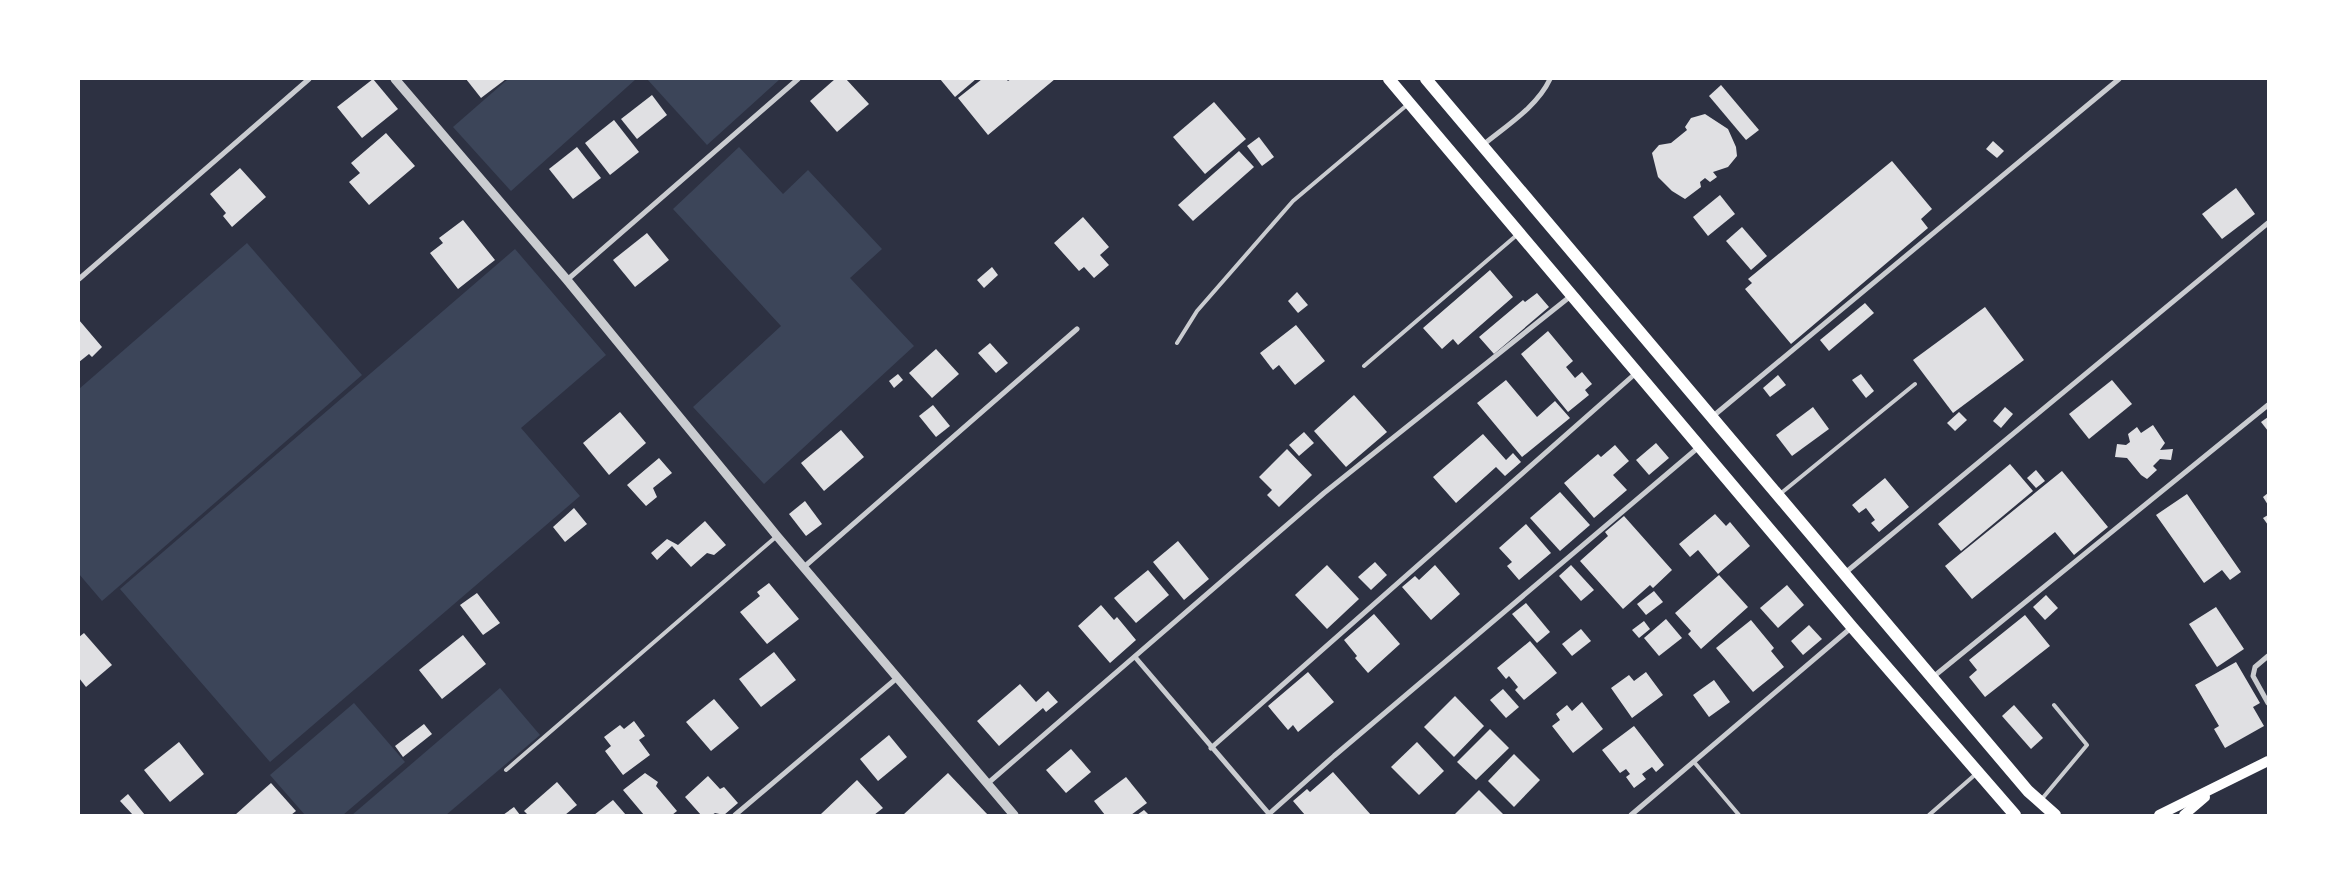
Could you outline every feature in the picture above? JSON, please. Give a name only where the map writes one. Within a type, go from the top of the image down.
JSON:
[{"type":"main road","points":[[1389,79],[1852,627],[2015,815]]},
{"type":"main road","points":[[1426,79],[1933,677],[2039,801],[2055,815]]},
{"type":"main road","points":[[2159,815],[2267,762]]},
{"type":"main road","points":[[2189,814],[2215,788]]},
{"type":"street","points":[[79,279],[309,79]]},
{"type":"street","points":[[395,79],[567,280],[777,536],[1014,815]]},
{"type":"street","points":[[567,280],[798,79]]},
{"type":"street","points":[[1482,146],[1526,109],[1546,87],[1550,79]]},
{"type":"street","points":[[1712,417],[2119,79]]},
{"type":"street","points":[[1845,574],[2268,223]]},
{"type":"street","points":[[987,784],[1324,493],[1572,294]]},
{"type":"street","points":[[804,567],[1077,329]]},
{"type":"street","points":[[1211,748],[1637,372]]},
{"type":"street","points":[[1933,677],[2268,405]]},
{"type":"street","points":[[1135,657],[1269,815],[1334,756],[1700,446]]},
{"type":"street","points":[[1632,815],[1852,627]]},
{"type":"street","points":[[2268,656],[2254,667],[2253,676],[2268,703]]},
{"type":"street","points":[[735,815],[897,678]]},
{"type":"lane","points":[[1176,343],[1197,311],[1294,201],[1409,104]]},
{"type":"lane","points":[[1364,366],[1520,232]]},
{"type":"lane","points":[[1778,495],[1915,384]]},
{"type":"lane","points":[[506,770],[777,536]]},
{"type":"lane","points":[[2039,801],[2087,745],[2054,705]]},
{"type":"lane","points":[[1694,762],[1739,815]]},
{"type":"lane","points":[[1929,815],[1977,773]]},
{"type":"shaded area","points":[[508,79],[636,79],[511,191],[453,127]]},
{"type":"shaded area","points":[[647,79],[780,79],[707,145]]},
{"type":"shaded area","points":[[739,147],[783,194],[808,170],[882,249],[850,278],[914,346],[764,484],[693,407],[781,326],[673,209]]},
{"type":"shaded area","points":[[247,243],[362,375],[102,601],[79,574],[79,389]]},
{"type":"shaded area","points":[[515,249],[606,355],[521,428],[580,496],[270,762],[120,589]]},
{"type":"shaded area","points":[[500,688],[540,735],[446,815],[352,815]]},
{"type":"shaded area","points":[[354,703],[405,762],[343,815],[305,815],[270,775]]},
{"type":"building","points":[[373,79],[398,109],[362,138],[337,107]]},
{"type":"building","points":[[466,79],[506,79],[481,98]]},
{"type":"building","points":[[835,79],[846,79],[869,104],[837,132],[810,101]]},
{"type":"building","points":[[940,79],[976,79],[955,97]]},
{"type":"building","points":[[982,79],[1006,79],[1008,81],[1011,79],[1055,79],[988,135],[958,98]]},
{"type":"building","points":[[1721,85],[1759,130],[1746,140],[1709,96]]},
{"type":"building","points":[[652,95],[667,115],[637,139],[621,119]]},
{"type":"building","points":[[1214,102],[1246,139],[1205,174],[1173,137]]},
{"type":"building","points":[[1705,114],[1728,129],[1736,147],[1737,156],[1728,167],[1713,172],[1717,177],[1710,182],[1705,178],[1700,182],[1701,187],[1685,199],[1672,191],[1658,177],[1652,153],[1659,145],[1671,143],[1687,130],[1685,127],[1691,118]]},
{"type":"building","points":[[614,120],[639,152],[610,175],[585,143]]},
{"type":"building","points":[[386,133],[415,166],[369,205],[349,182],[360,173],[351,163]]},
{"type":"building","points":[[1259,137],[1274,157],[1262,166],[1247,146]]},
{"type":"building","points":[[1993,141],[2004,151],[1997,158],[1986,149]]},
{"type":"building","points":[[577,147],[601,178],[573,199],[549,169]]},
{"type":"building","points":[[1239,151],[1254,167],[1193,221],[1178,205]]},
{"type":"building","points":[[1892,161],[1932,209],[1921,219],[1928,228],[1791,344],[1745,289],[1752,283],[1748,279]]},
{"type":"building","points":[[240,168],[266,197],[232,227],[223,216],[226,213],[210,194]]},
{"type":"building","points":[[2236,188],[2255,214],[2222,239],[2202,214]]},
{"type":"building","points":[[1720,195],[1735,214],[1708,236],[1693,217]]},
{"type":"building","points":[[1083,217],[1109,247],[1100,255],[1109,265],[1094,278],[1084,267],[1079,271],[1054,243]]},
{"type":"building","points":[[463,220],[495,260],[458,289],[430,253],[443,243],[439,238]]},
{"type":"building","points":[[1742,227],[1767,256],[1751,270],[1726,241]]},
{"type":"building","points":[[647,233],[669,260],[635,287],[613,260]]},
{"type":"building","points":[[992,267],[998,275],[984,288],[977,280]]},
{"type":"building","points":[[1490,270],[1513,297],[1458,345],[1453,339],[1442,349],[1423,328]]},
{"type":"building","points":[[1297,292],[1308,305],[1298,313],[1288,301]]},
{"type":"building","points":[[1537,293],[1549,307],[1494,354],[1479,337],[1523,300],[1525,302]]},
{"type":"building","points":[[1865,303],[1874,313],[1829,351],[1820,340]]},
{"type":"building","points":[[1985,307],[2024,360],[1953,413],[1913,360]]},
{"type":"building","points":[[79,320],[102,347],[92,357],[89,354],[79,362]]},
{"type":"building","points":[[1296,325],[1325,361],[1295,385],[1279,365],[1273,370],[1260,353]]},
{"type":"building","points":[[1548,331],[1573,361],[1566,367],[1575,378],[1582,372],[1592,384],[1585,390],[1589,395],[1568,412],[1521,354]]},
{"type":"building","points":[[990,343],[1008,363],[996,373],[978,353]]},
{"type":"building","points":[[936,349],[959,374],[932,398],[909,373]]},
{"type":"building","points":[[898,374],[903,380],[894,388],[889,381]]},
{"type":"building","points":[[1861,374],[1874,391],[1866,398],[1852,380]]},
{"type":"building","points":[[1778,375],[1786,385],[1770,397],[1763,388]]},
{"type":"building","points":[[1506,380],[1537,417],[1555,401],[1570,418],[1522,457],[1477,403]]},
{"type":"building","points":[[2112,380],[2132,404],[2089,439],[2069,414]]},
{"type":"building","points":[[1354,395],[1387,432],[1346,467],[1314,431]]},
{"type":"building","points":[[933,405],[950,426],[936,437],[919,416]]},
{"type":"building","points":[[1813,407],[1829,429],[1792,456],[1776,435]]},
{"type":"building","points":[[2005,407],[2013,414],[2001,428],[1993,421]]},
{"type":"building","points":[[620,412],[646,443],[609,475],[583,443]]},
{"type":"building","points":[[1959,412],[1967,420],[1955,431],[1947,423]]},
{"type":"building","points":[[2268,417],[2268,431],[2261,422]]},
{"type":"building","points":[[2153,425],[2165,443],[2160,450],[2173,449],[2171,460],[2160,459],[2153,466],[2157,470],[2147,479],[2141,475],[2127,458],[2115,457],[2117,444],[2126,445],[2130,442],[2128,434],[2137,427],[2141,433]]},
{"type":"building","points":[[841,430],[864,457],[824,491],[801,463]]},
{"type":"building","points":[[1304,432],[1314,443],[1299,456],[1289,445]]},
{"type":"building","points":[[1483,434],[1506,460],[1513,453],[1521,462],[1505,476],[1496,467],[1456,503],[1433,477]]},
{"type":"building","points":[[1656,443],[1669,458],[1649,475],[1636,460]]},
{"type":"building","points":[[1615,445],[1629,461],[1613,475],[1627,490],[1594,518],[1564,483],[1598,454],[1601,457]]},
{"type":"building","points":[[1287,449],[1312,475],[1279,507],[1267,495],[1272,490],[1259,477]]},
{"type":"building","points":[[659,458],[672,473],[653,488],[657,497],[646,506],[627,485]]},
{"type":"building","points":[[2010,464],[2033,491],[1961,551],[1938,524]]},
{"type":"building","points":[[2036,470],[2045,481],[2036,488],[2027,478]]},
{"type":"building","points":[[2062,471],[2108,527],[2074,555],[2055,532],[1972,599],[1945,566]]},
{"type":"building","points":[[1885,478],[1909,507],[1879,532],[1871,523],[1875,520],[1866,508],[1859,513],[1852,505]]},
{"type":"building","points":[[1560,492],[1590,525],[1560,551],[1530,518]]},
{"type":"building","points":[[2268,493],[2268,505],[2263,497]]},
{"type":"building","points":[[2187,494],[2241,572],[2230,580],[2222,570],[2204,583],[2156,515]]},
{"type":"building","points":[[805,501],[822,524],[806,536],[789,514]]},
{"type":"building","points":[[574,508],[587,524],[565,542],[553,527]]},
{"type":"building","points":[[1715,514],[1726,526],[1730,522],[1750,546],[1718,574],[1698,550],[1690,557],[1679,544]]},
{"type":"building","points":[[2268,515],[2268,525],[2263,518]]},
{"type":"building","points":[[1624,516],[1672,570],[1653,588],[1650,585],[1623,609],[1580,561],[1608,536],[1605,532]]},
{"type":"building","points":[[705,521],[726,545],[714,555],[707,553],[691,567],[672,546],[657,560],[651,553],[667,539],[678,545]]},
{"type":"building","points":[[1526,524],[1551,553],[1519,580],[1507,566],[1512,562],[1499,548]]},
{"type":"building","points":[[1178,541],[1209,579],[1184,600],[1153,562]]},
{"type":"building","points":[[1375,562],[1387,575],[1371,590],[1358,577]]},
{"type":"building","points":[[1327,565],[1359,599],[1327,629],[1295,595]]},
{"type":"building","points":[[1435,565],[1460,594],[1431,620],[1402,587],[1415,576],[1419,580]]},
{"type":"building","points":[[1571,565],[1594,590],[1581,601],[1559,576]]},
{"type":"building","points":[[1148,570],[1169,595],[1136,623],[1114,598]]},
{"type":"building","points":[[1719,575],[1748,607],[1701,649],[1688,634],[1691,631],[1675,613]]},
{"type":"building","points":[[769,583],[799,619],[767,644],[740,612],[760,596],[757,592]]},
{"type":"building","points":[[1787,585],[1804,605],[1778,628],[1760,608]]},
{"type":"building","points":[[1654,591],[1663,602],[1646,615],[1637,604]]},
{"type":"building","points":[[477,593],[500,623],[483,635],[460,605]]},
{"type":"building","points":[[2046,595],[2058,608],[2045,620],[2033,607]]},
{"type":"building","points":[[1526,603],[1550,632],[1537,643],[1512,614]]},
{"type":"building","points":[[1101,605],[1114,620],[1117,617],[1136,640],[1110,663],[1078,626]]},
{"type":"building","points":[[2216,607],[2244,649],[2217,667],[2189,624]]},
{"type":"building","points":[[1374,614],[1400,644],[1368,673],[1355,658],[1357,656],[1344,640]]},
{"type":"building","points":[[2025,615],[2050,646],[1985,697],[1969,677],[1977,670],[1969,660]]},
{"type":"building","points":[[1666,619],[1682,638],[1659,656],[1644,638]]},
{"type":"building","points":[[1751,620],[1774,648],[1771,651],[1784,667],[1753,692],[1716,648]]},
{"type":"building","points":[[1644,621],[1650,629],[1639,638],[1632,630]]},
{"type":"building","points":[[1809,625],[1822,639],[1803,655],[1791,641]]},
{"type":"building","points":[[1581,629],[1591,641],[1572,656],[1562,644]]},
{"type":"building","points":[[84,633],[112,665],[86,687],[79,678],[79,637]]},
{"type":"building","points":[[463,635],[486,664],[442,699],[419,670]]},
{"type":"building","points":[[1530,641],[1557,673],[1524,700],[1515,690],[1518,687],[1509,676],[1506,679],[1497,668]]},
{"type":"building","points":[[774,652],[796,680],[761,707],[739,679]]},
{"type":"building","points":[[2236,662],[2260,703],[2253,707],[2264,726],[2225,748],[2214,729],[2219,726],[2195,685]]},
{"type":"building","points":[[1308,672],[1334,702],[1298,732],[1293,725],[1288,730],[1268,706]]},
{"type":"building","points":[[1646,672],[1663,695],[1632,718],[1611,688],[1629,675],[1634,681]]},
{"type":"building","points":[[1714,680],[1730,702],[1709,717],[1693,695]]},
{"type":"building","points":[[1020,684],[1036,702],[1048,691],[1058,702],[1046,712],[1043,708],[999,746],[977,721]]},
{"type":"building","points":[[1503,689],[1519,707],[1506,718],[1490,700]]},
{"type":"building","points":[[1455,696],[1484,726],[1454,757],[1424,727]]},
{"type":"building","points":[[714,699],[739,728],[711,751],[686,722]]},
{"type":"building","points":[[1582,702],[1603,729],[1573,753],[1552,726],[1560,720],[1556,714],[1567,705],[1572,711]]},
{"type":"building","points":[[2014,705],[2043,738],[2031,749],[2002,716]]},
{"type":"building","points":[[634,721],[645,736],[639,740],[650,755],[623,775],[605,751],[611,746],[604,737],[620,725],[624,729]]},
{"type":"building","points":[[424,724],[432,734],[403,757],[395,746]]},
{"type":"building","points":[[1634,726],[1664,765],[1656,772],[1652,767],[1642,774],[1646,779],[1634,788],[1626,777],[1630,774],[1626,769],[1620,773],[1602,750]]},
{"type":"building","points":[[1490,729],[1509,748],[1476,780],[1457,762]]},
{"type":"building","points":[[889,735],[907,757],[878,781],[860,759]]},
{"type":"building","points":[[179,742],[204,774],[170,802],[144,770]]},
{"type":"building","points":[[1417,742],[1444,771],[1419,795],[1391,767]]},
{"type":"building","points":[[1071,749],[1091,772],[1066,793],[1046,770]]},
{"type":"building","points":[[1514,754],[1540,780],[1514,807],[1488,781]]},
{"type":"building","points":[[1333,772],[1371,815],[1305,815],[1293,801],[1307,789],[1310,792]]},
{"type":"building","points":[[645,773],[658,782],[656,786],[677,811],[672,815],[644,815],[623,790]]},
{"type":"building","points":[[948,773],[988,815],[903,815]]},
{"type":"building","points":[[708,776],[720,789],[724,787],[738,803],[724,815],[715,813],[712,815],[701,815],[685,797]]},
{"type":"building","points":[[1126,777],[1147,803],[1131,815],[1105,815],[1094,801]]},
{"type":"building","points":[[857,780],[883,808],[874,815],[821,814]]},
{"type":"building","points":[[557,782],[577,805],[565,815],[528,815],[524,811]]},
{"type":"building","points":[[271,783],[296,811],[291,815],[235,815]]},
{"type":"building","points":[[1479,790],[1504,815],[1454,815]]},
{"type":"building","points":[[128,794],[145,815],[133,815],[120,801]]},
{"type":"building","points":[[613,800],[626,815],[594,815]]},
{"type":"building","points":[[514,807],[520,815],[503,815]]},
{"type":"building","points":[[1144,810],[1149,815],[1137,815]]}]
